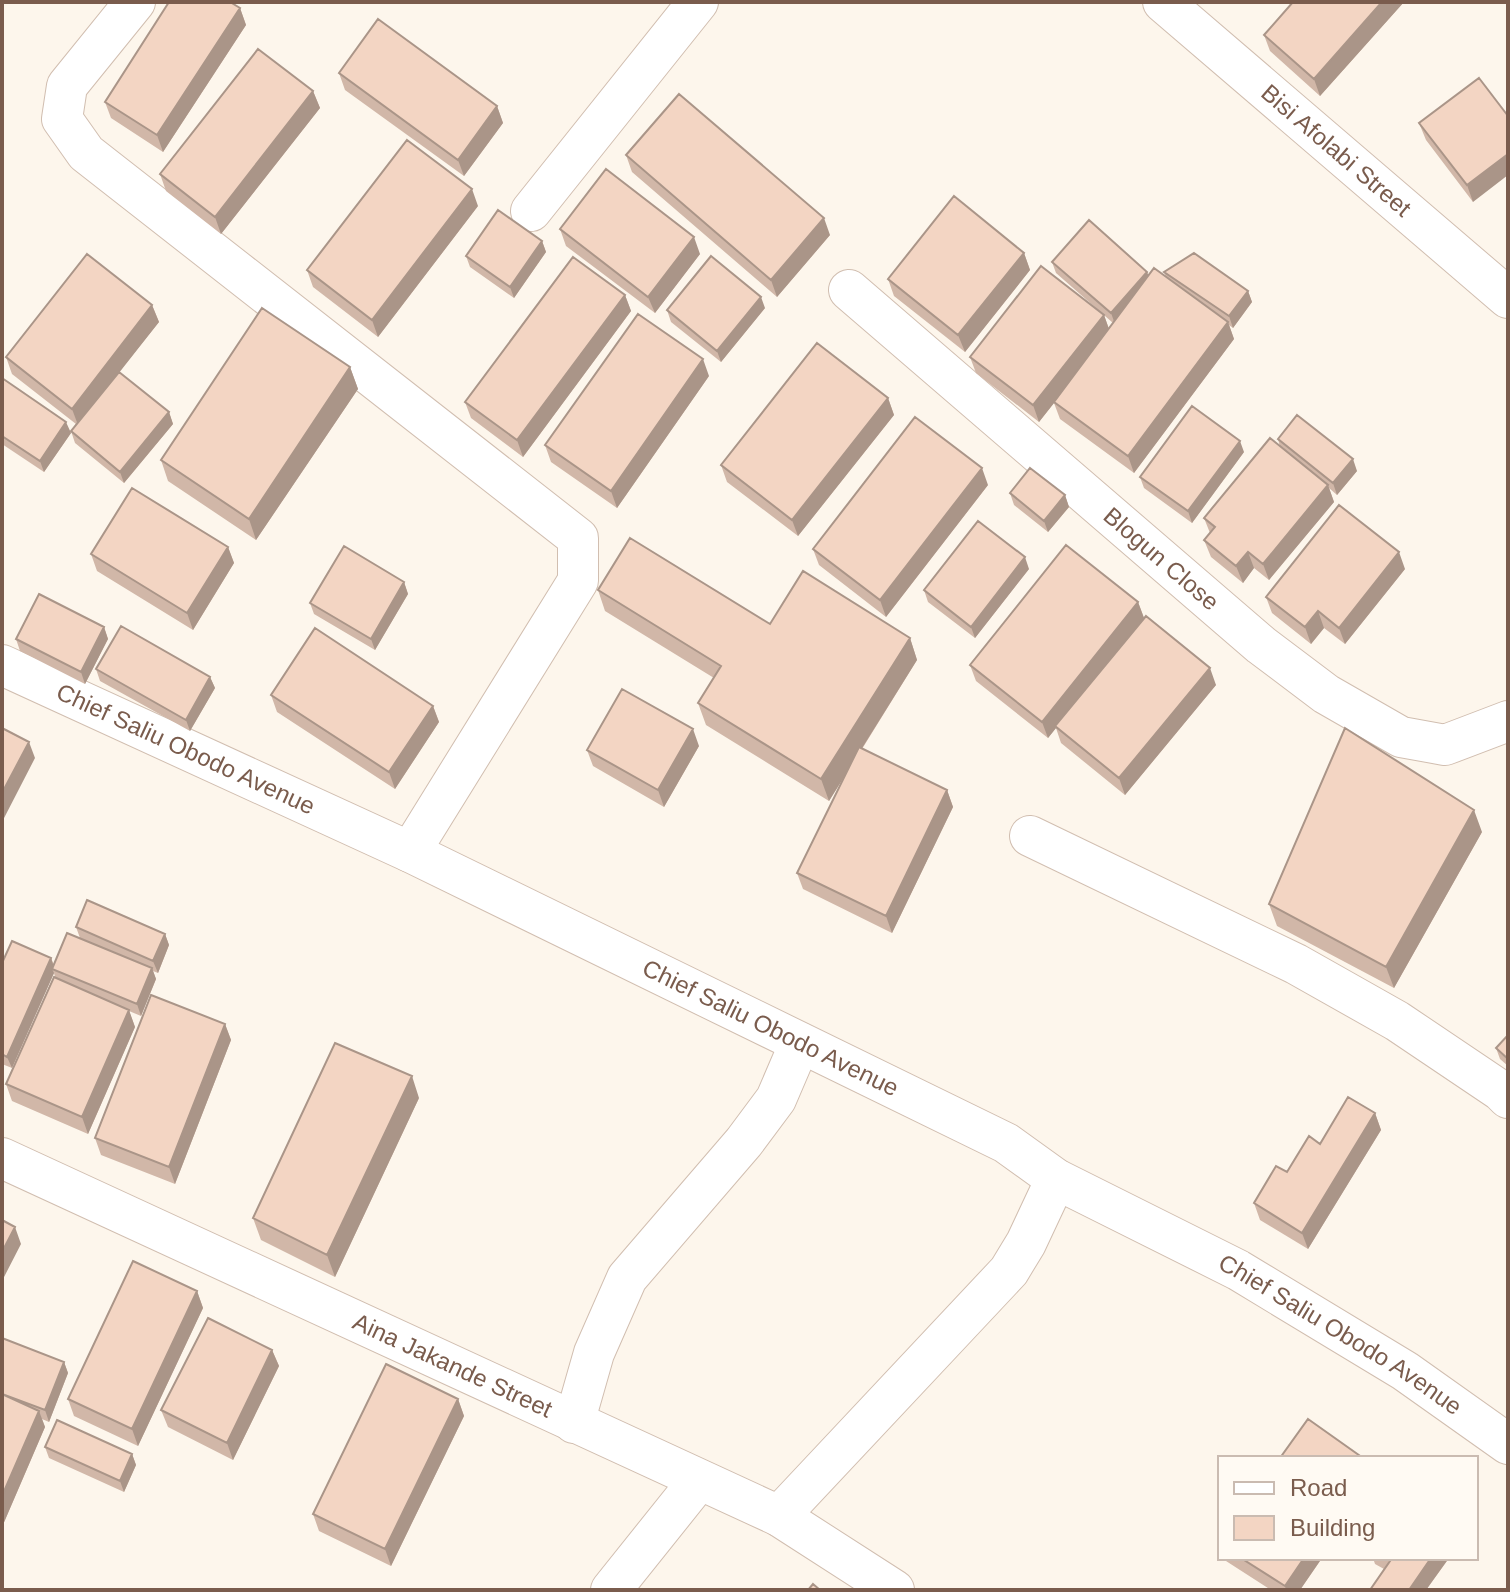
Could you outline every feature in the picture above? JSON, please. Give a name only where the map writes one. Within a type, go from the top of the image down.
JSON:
[{"type":"street","points":[[135,2],[67,86],[62,119],[86,153],[578,538],[578,581],[410,852]]},
{"type":"street","points":[[531,211],[698,2]]},
{"type":"street","name":"Bisi Afolabi Street","points":[[1163,2],[1508,298]]},
{"type":"street","name":"Blogun Close","points":[[849,290],[1261,645],[1326,694],[1401,737],[1445,745],[1508,721]]},
{"type":"street","name":"Chief Saliu Obodo Avenue","points":[[2,665],[410,852],[1006,1143],[1056,1179],[1238,1270],[1405,1371],[1508,1444]]},
{"type":"street","points":[[1030,836],[1296,964],[1397,1021],[1508,1098]]},
{"type":"street","points":[[574,1423],[594,1353],[627,1278],[744,1142],[776,1099],[800,1043]]},
{"type":"street","name":"Aina Jakande Street","points":[[2,1158],[779,1516],[894,1590]]},
{"type":"street","points":[[779,1516],[1009,1271],[1026,1243],[1056,1179]]},
{"type":"street","points":[[611,1590],[699,1480]]},
{"type":"building","points":[[169,2],[230,2],[240,8],[157,135],[105,102]]},
{"type":"building","points":[[1293,2],[1382,2],[1314,79],[1264,35]]},
{"type":"building","points":[[378,19],[497,106],[458,160],[339,73]]},
{"type":"building","points":[[258,49],[313,91],[215,217],[160,174]]},
{"type":"building","points":[[1479,78],[1508,116],[1508,154],[1467,185],[1419,123]]},
{"type":"building","points":[[679,94],[824,218],[771,280],[626,155]]},
{"type":"building","points":[[407,140],[472,189],[372,320],[307,270]]},
{"type":"building","points":[[606,169],[694,237],[648,297],[560,229]]},
{"type":"building","points":[[954,196],[1024,253],[958,335],[888,279]]},
{"type":"building","points":[[498,210],[542,241],[510,287],[466,256]]},
{"type":"building","points":[[1089,220],[1147,272],[1111,313],[1052,262]]},
{"type":"building","points":[[1194,253],[1248,291],[1229,316],[1164,272]]},
{"type":"building","points":[[87,254],[152,305],[72,409],[6,357]]},
{"type":"building","points":[[711,256],[761,297],[717,351],[667,310]]},
{"type":"building","points":[[573,257],[625,295],[517,440],[465,402]]},
{"type":"building","points":[[1041,266],[1104,315],[1033,405],[970,357]]},
{"type":"building","points":[[1154,268],[1228,322],[1128,456],[1054,402]]},
{"type":"building","points":[[262,308],[350,367],[249,519],[161,460]]},
{"type":"building","points":[[638,314],[703,359],[611,491],[545,445]]},
{"type":"building","points":[[817,343],[888,398],[792,520],[721,465]]},
{"type":"building","points":[[119,372],[169,412],[120,472],[71,431]]},
{"type":"building","points":[[2,378],[66,422],[40,461],[2,436]]},
{"type":"building","points":[[1192,406],[1240,441],[1188,511],[1140,477]]},
{"type":"building","points":[[1297,415],[1353,459],[1333,483],[1278,439]]},
{"type":"building","points":[[915,417],[982,468],[880,600],[813,549]]},
{"type":"building","points":[[1270,438],[1328,485],[1263,564],[1248,552],[1236,566],[1204,540],[1215,527],[1204,518]]},
{"type":"building","points":[[1030,468],[1065,495],[1044,521],[1010,493]]},
{"type":"building","points":[[132,488],[228,547],[187,613],[91,554]]},
{"type":"building","points":[[1339,505],[1399,552],[1339,628],[1318,611],[1305,627],[1266,597]]},
{"type":"building","points":[[978,521],[1025,557],[971,627],[924,590]]},
{"type":"building","points":[[630,538],[770,624],[803,571],[910,638],[821,779],[698,703],[721,666],[598,590]]},
{"type":"building","points":[[1066,545],[1138,602],[1042,722],[970,665]]},
{"type":"building","points":[[344,546],[404,582],[371,639],[310,603]]},
{"type":"building","points":[[39,594],[104,627],[81,672],[16,639]]},
{"type":"building","points":[[1146,616],[1210,668],[1119,778],[1055,726]]},
{"type":"building","points":[[121,626],[210,677],[186,720],[96,669]]},
{"type":"building","points":[[315,628],[433,706],[389,772],[271,695]]},
{"type":"building","points":[[622,689],[693,729],[658,790],[587,750]]},
{"type":"building","points":[[2,728],[29,742],[2,793]]},
{"type":"building","points":[[1345,728],[1474,810],[1386,967],[1269,904]]},
{"type":"building","points":[[859,747],[947,790],[886,916],[797,873]]},
{"type":"building","points":[[87,900],[165,934],[153,961],[76,927]]},
{"type":"building","points":[[67,933],[152,968],[137,1004],[52,969]]},
{"type":"building","points":[[12,941],[51,958],[7,1057],[2,1054],[2,963]]},
{"type":"building","points":[[54,977],[129,1010],[82,1117],[6,1084]]},
{"type":"building","points":[[151,995],[225,1024],[169,1167],[95,1138]]},
{"type":"building","points":[[1508,1035],[1508,1059],[1496,1048]]},
{"type":"building","points":[[335,1043],[412,1076],[327,1255],[253,1218]]},
{"type":"building","points":[[1348,1097],[1375,1113],[1302,1233],[1254,1203],[1276,1166],[1287,1172],[1309,1136],[1320,1144]]},
{"type":"building","points":[[2,1220],[15,1227],[2,1252]]},
{"type":"building","points":[[133,1261],[197,1291],[132,1429],[68,1399]]},
{"type":"building","points":[[208,1318],[272,1350],[227,1443],[161,1410]]},
{"type":"building","points":[[2,1338],[64,1362],[45,1410],[2,1394]]},
{"type":"building","points":[[386,1364],[458,1399],[385,1549],[313,1514]]},
{"type":"building","points":[[2,1394],[39,1411],[2,1496]]},
{"type":"building","points":[[1308,1419],[1360,1456],[1281,1456]]},
{"type":"building","points":[[57,1420],[132,1454],[120,1481],[45,1447]]},
{"type":"building","points":[[1244,1560],[1303,1560],[1285,1586]]},
{"type":"building","points":[[1430,1560],[1409,1590],[1370,1590],[1390,1561]]}]
